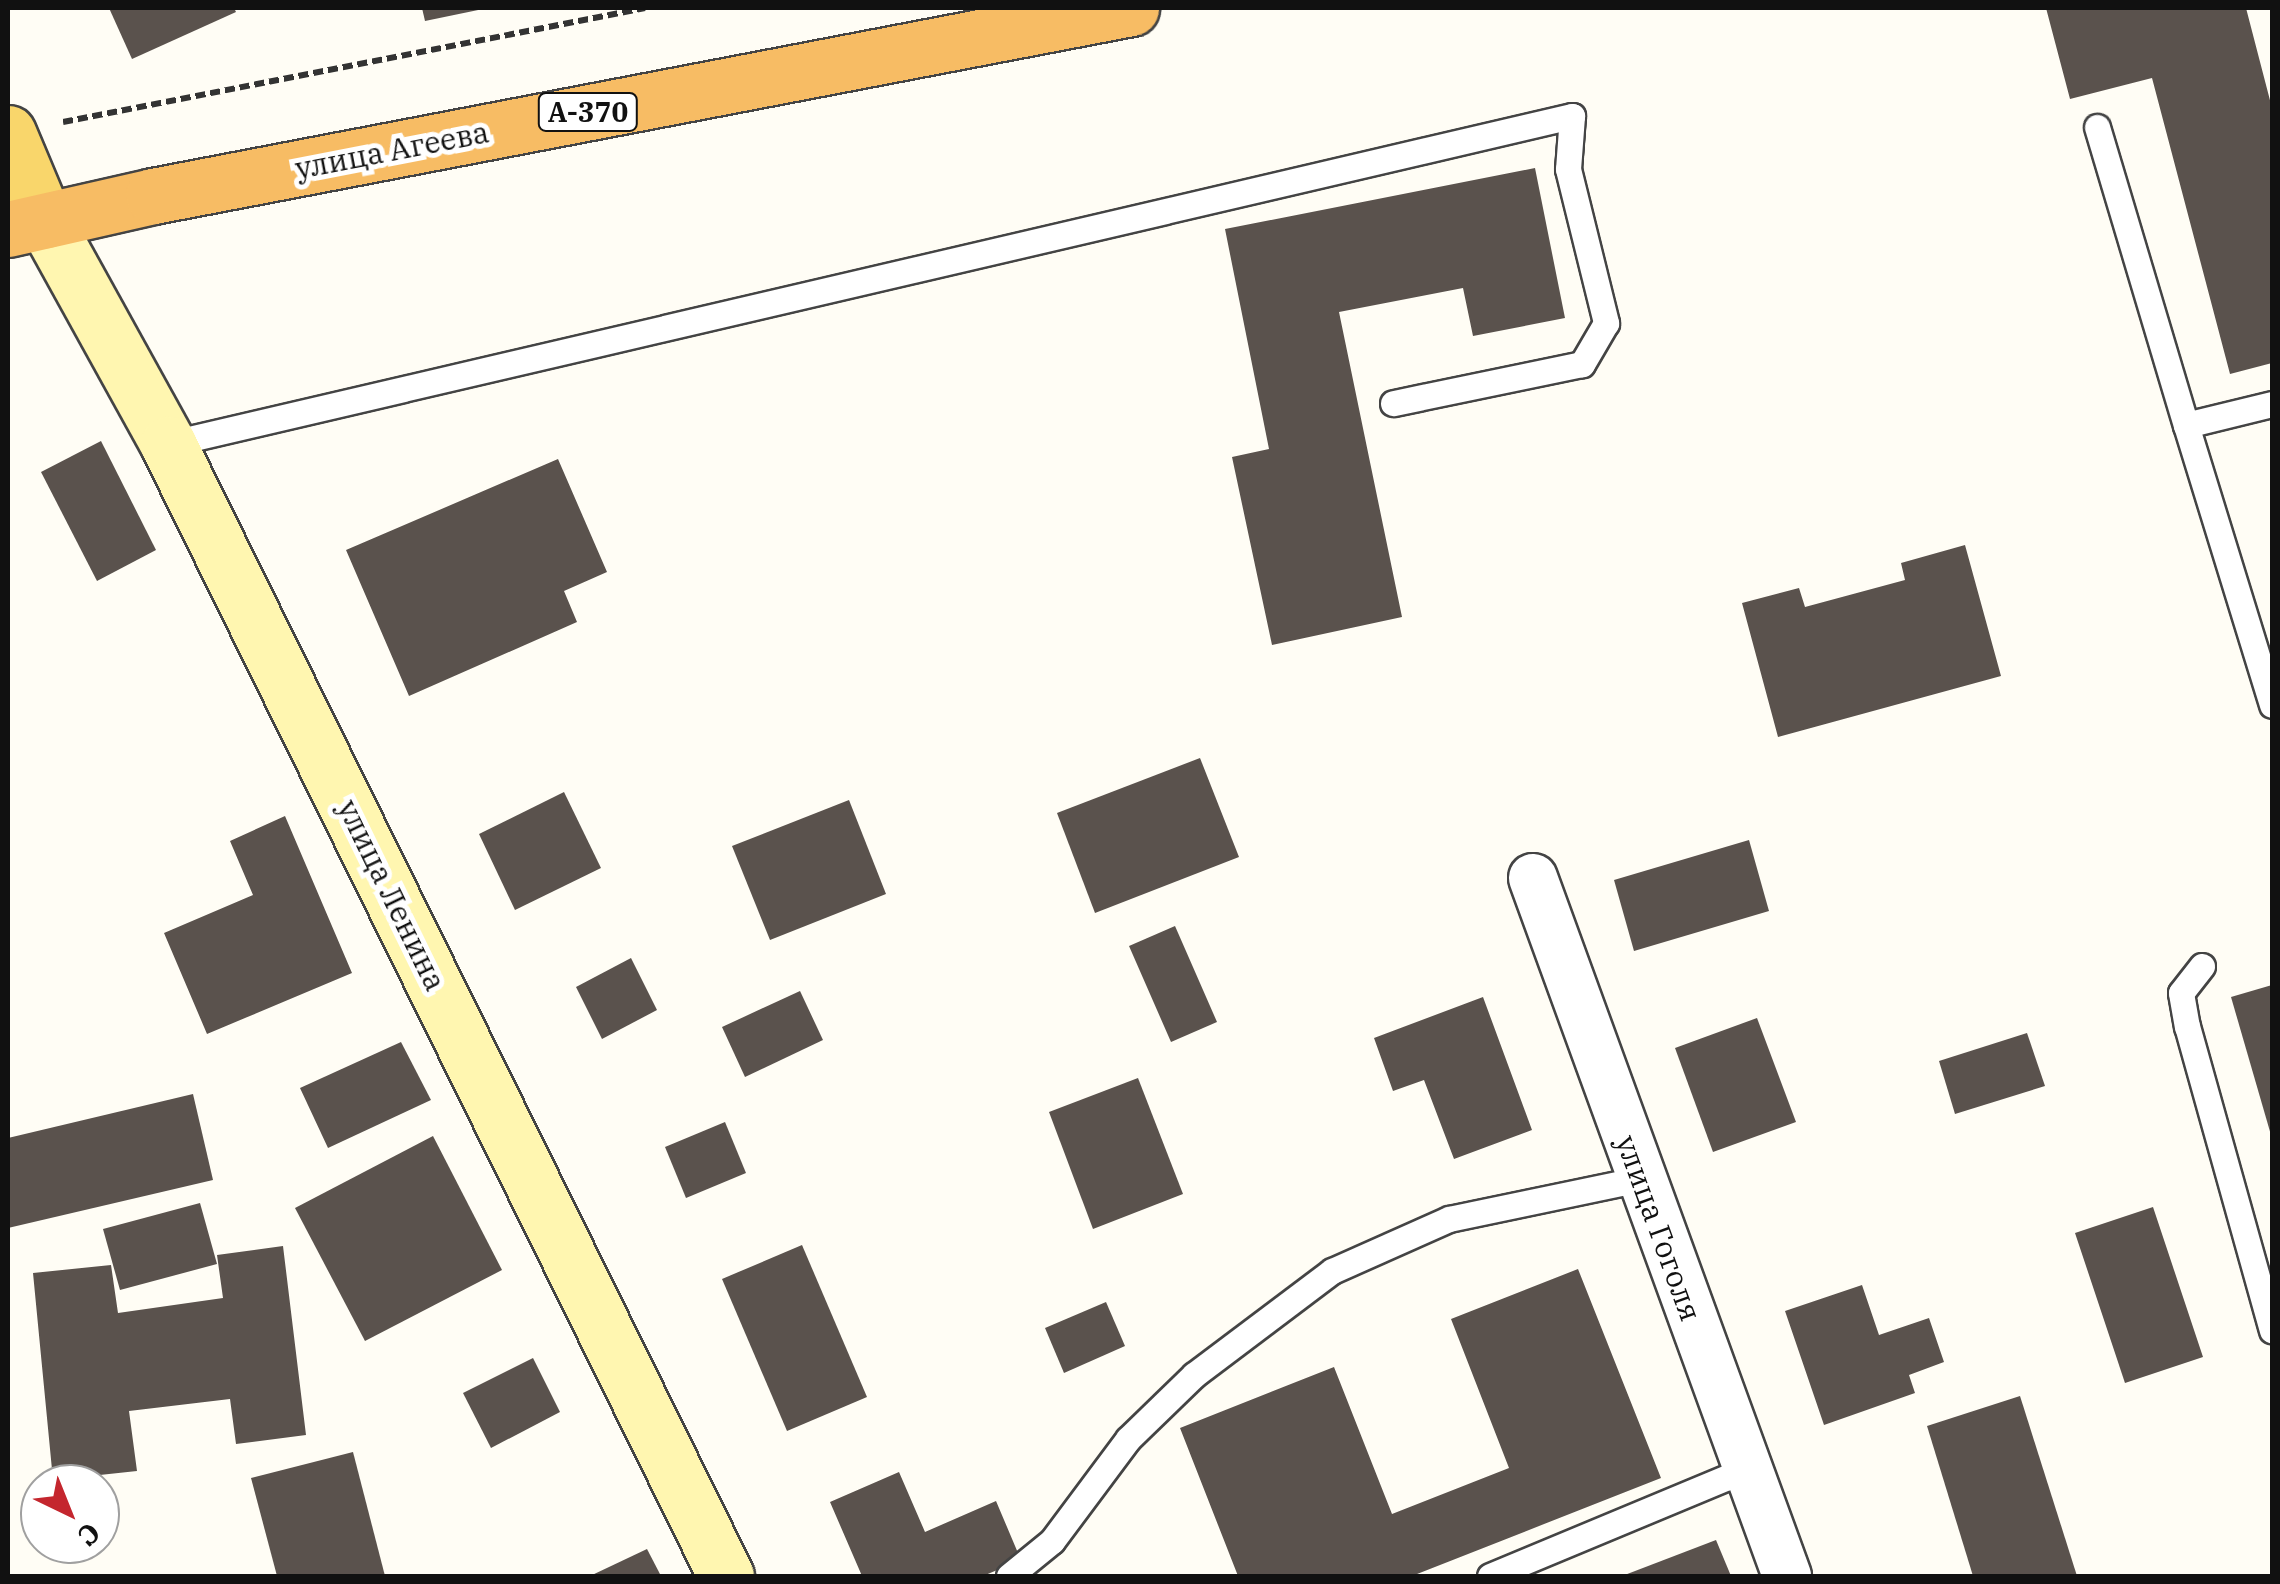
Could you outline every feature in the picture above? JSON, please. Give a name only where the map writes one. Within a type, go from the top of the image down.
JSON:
[{"type":"highway","name":"улица Агеева","points":[[26,225],[153,196],[1131,8]]},
{"type":"main road","points":[[8,133],[26,225]]},
{"type":"main road","name":"улица Ленина","points":[[26,225],[168,444],[726,1576]]},
{"type":"street","name":"улица Гоголя","points":[[1533,878],[1787,1576]]},
{"type":"lane","points":[[168,444],[1572,116],[1568,170],[1606,323],[1582,364],[1394,403]]},
{"type":"lane","points":[[2096,126],[2272,705]]},
{"type":"lane","points":[[2186,424],[2272,404]]},
{"type":"lane","points":[[2202,966],[2182,993],[2187,1026],[2272,1330]]},
{"type":"lane","points":[[1009,1576],[1052,1541],[1128,1440],[1194,1375],[1332,1271],[1449,1218],[1641,1180]]},
{"type":"lane","points":[[1490,1576],[1747,1469]]},
{"type":"path","points":[[8,133],[645,8]]},
{"type":"building","points":[[109,8],[234,8],[236,12],[132,59]]},
{"type":"building","points":[[422,8],[482,8],[483,9],[425,21]]},
{"type":"building","points":[[2046,8],[2246,8],[2272,108],[2272,363],[2230,374],[2152,78],[2070,99]]},
{"type":"building","points":[[1535,168],[1565,318],[1473,336],[1463,288],[1339,312],[1402,617],[1272,645],[1232,457],[1269,449],[1225,229]]},
{"type":"building","points":[[101,441],[156,550],[97,581],[41,472]]},
{"type":"building","points":[[558,459],[607,572],[564,591],[577,622],[409,696],[346,550]]},
{"type":"building","points":[[1965,545],[2001,676],[1778,737],[1742,603],[1799,588],[1805,607],[1905,580],[1901,563]]},
{"type":"building","points":[[1200,758],[1239,857],[1095,913],[1057,813]]},
{"type":"building","points":[[564,792],[601,868],[515,910],[479,834]]},
{"type":"building","points":[[849,800],[886,894],[770,940],[732,846]]},
{"type":"building","points":[[285,816],[352,973],[207,1034],[164,933],[253,895],[230,841]]},
{"type":"building","points":[[1749,840],[1769,911],[1634,951],[1614,880]]},
{"type":"building","points":[[1175,926],[1217,1022],[1171,1042],[1129,946]]},
{"type":"building","points":[[631,958],[657,1010],[602,1039],[576,987]]},
{"type":"building","points":[[2272,985],[2272,1135],[2271,1135],[2231,997]]},
{"type":"building","points":[[800,991],[823,1040],[745,1077],[722,1027]]},
{"type":"building","points":[[1483,997],[1532,1130],[1454,1159],[1424,1080],[1393,1091],[1374,1038]]},
{"type":"building","points":[[1757,1018],[1796,1122],[1713,1152],[1675,1048]]},
{"type":"building","points":[[2027,1033],[2045,1086],[1955,1114],[1939,1061]]},
{"type":"building","points":[[401,1042],[431,1100],[328,1148],[300,1088]]},
{"type":"building","points":[[1138,1078],[1183,1194],[1093,1229],[1049,1112]]},
{"type":"building","points":[[193,1094],[213,1180],[8,1228],[8,1138]]},
{"type":"building","points":[[725,1122],[746,1173],[686,1198],[665,1147]]},
{"type":"building","points":[[433,1136],[502,1270],[365,1341],[295,1208]]},
{"type":"building","points":[[200,1203],[217,1264],[120,1290],[103,1229]]},
{"type":"building","points":[[2153,1207],[2203,1357],[2125,1383],[2075,1233]]},
{"type":"building","points":[[802,1245],[867,1397],[787,1431],[722,1279]]},
{"type":"building","points":[[283,1246],[306,1435],[236,1444],[230,1399],[129,1411],[137,1471],[120,1473],[120,1464],[51,1464],[33,1273],[111,1265],[118,1313],[223,1298],[217,1255]]},
{"type":"building","points":[[1578,1269],[1661,1478],[1412,1576],[1238,1576],[1180,1428],[1334,1367],[1392,1514],[1509,1468],[1451,1319]]},
{"type":"building","points":[[1862,1285],[1879,1335],[1929,1318],[1944,1362],[1909,1375],[1915,1393],[1824,1425],[1785,1311]]},
{"type":"building","points":[[1106,1302],[1125,1346],[1064,1373],[1045,1328]]},
{"type":"building","points":[[533,1358],[560,1412],[491,1448],[463,1393]]},
{"type":"building","points":[[2020,1396],[2077,1576],[1973,1576],[1927,1426]]},
{"type":"building","points":[[353,1452],[385,1576],[277,1576],[251,1478]]},
{"type":"building","points":[[899,1472],[925,1532],[996,1501],[1021,1560],[983,1576],[862,1576],[830,1502]]},
{"type":"building","points":[[1716,1540],[1731,1576],[1622,1576]]},
{"type":"building","points":[[647,1549],[661,1576],[590,1576]]}]
